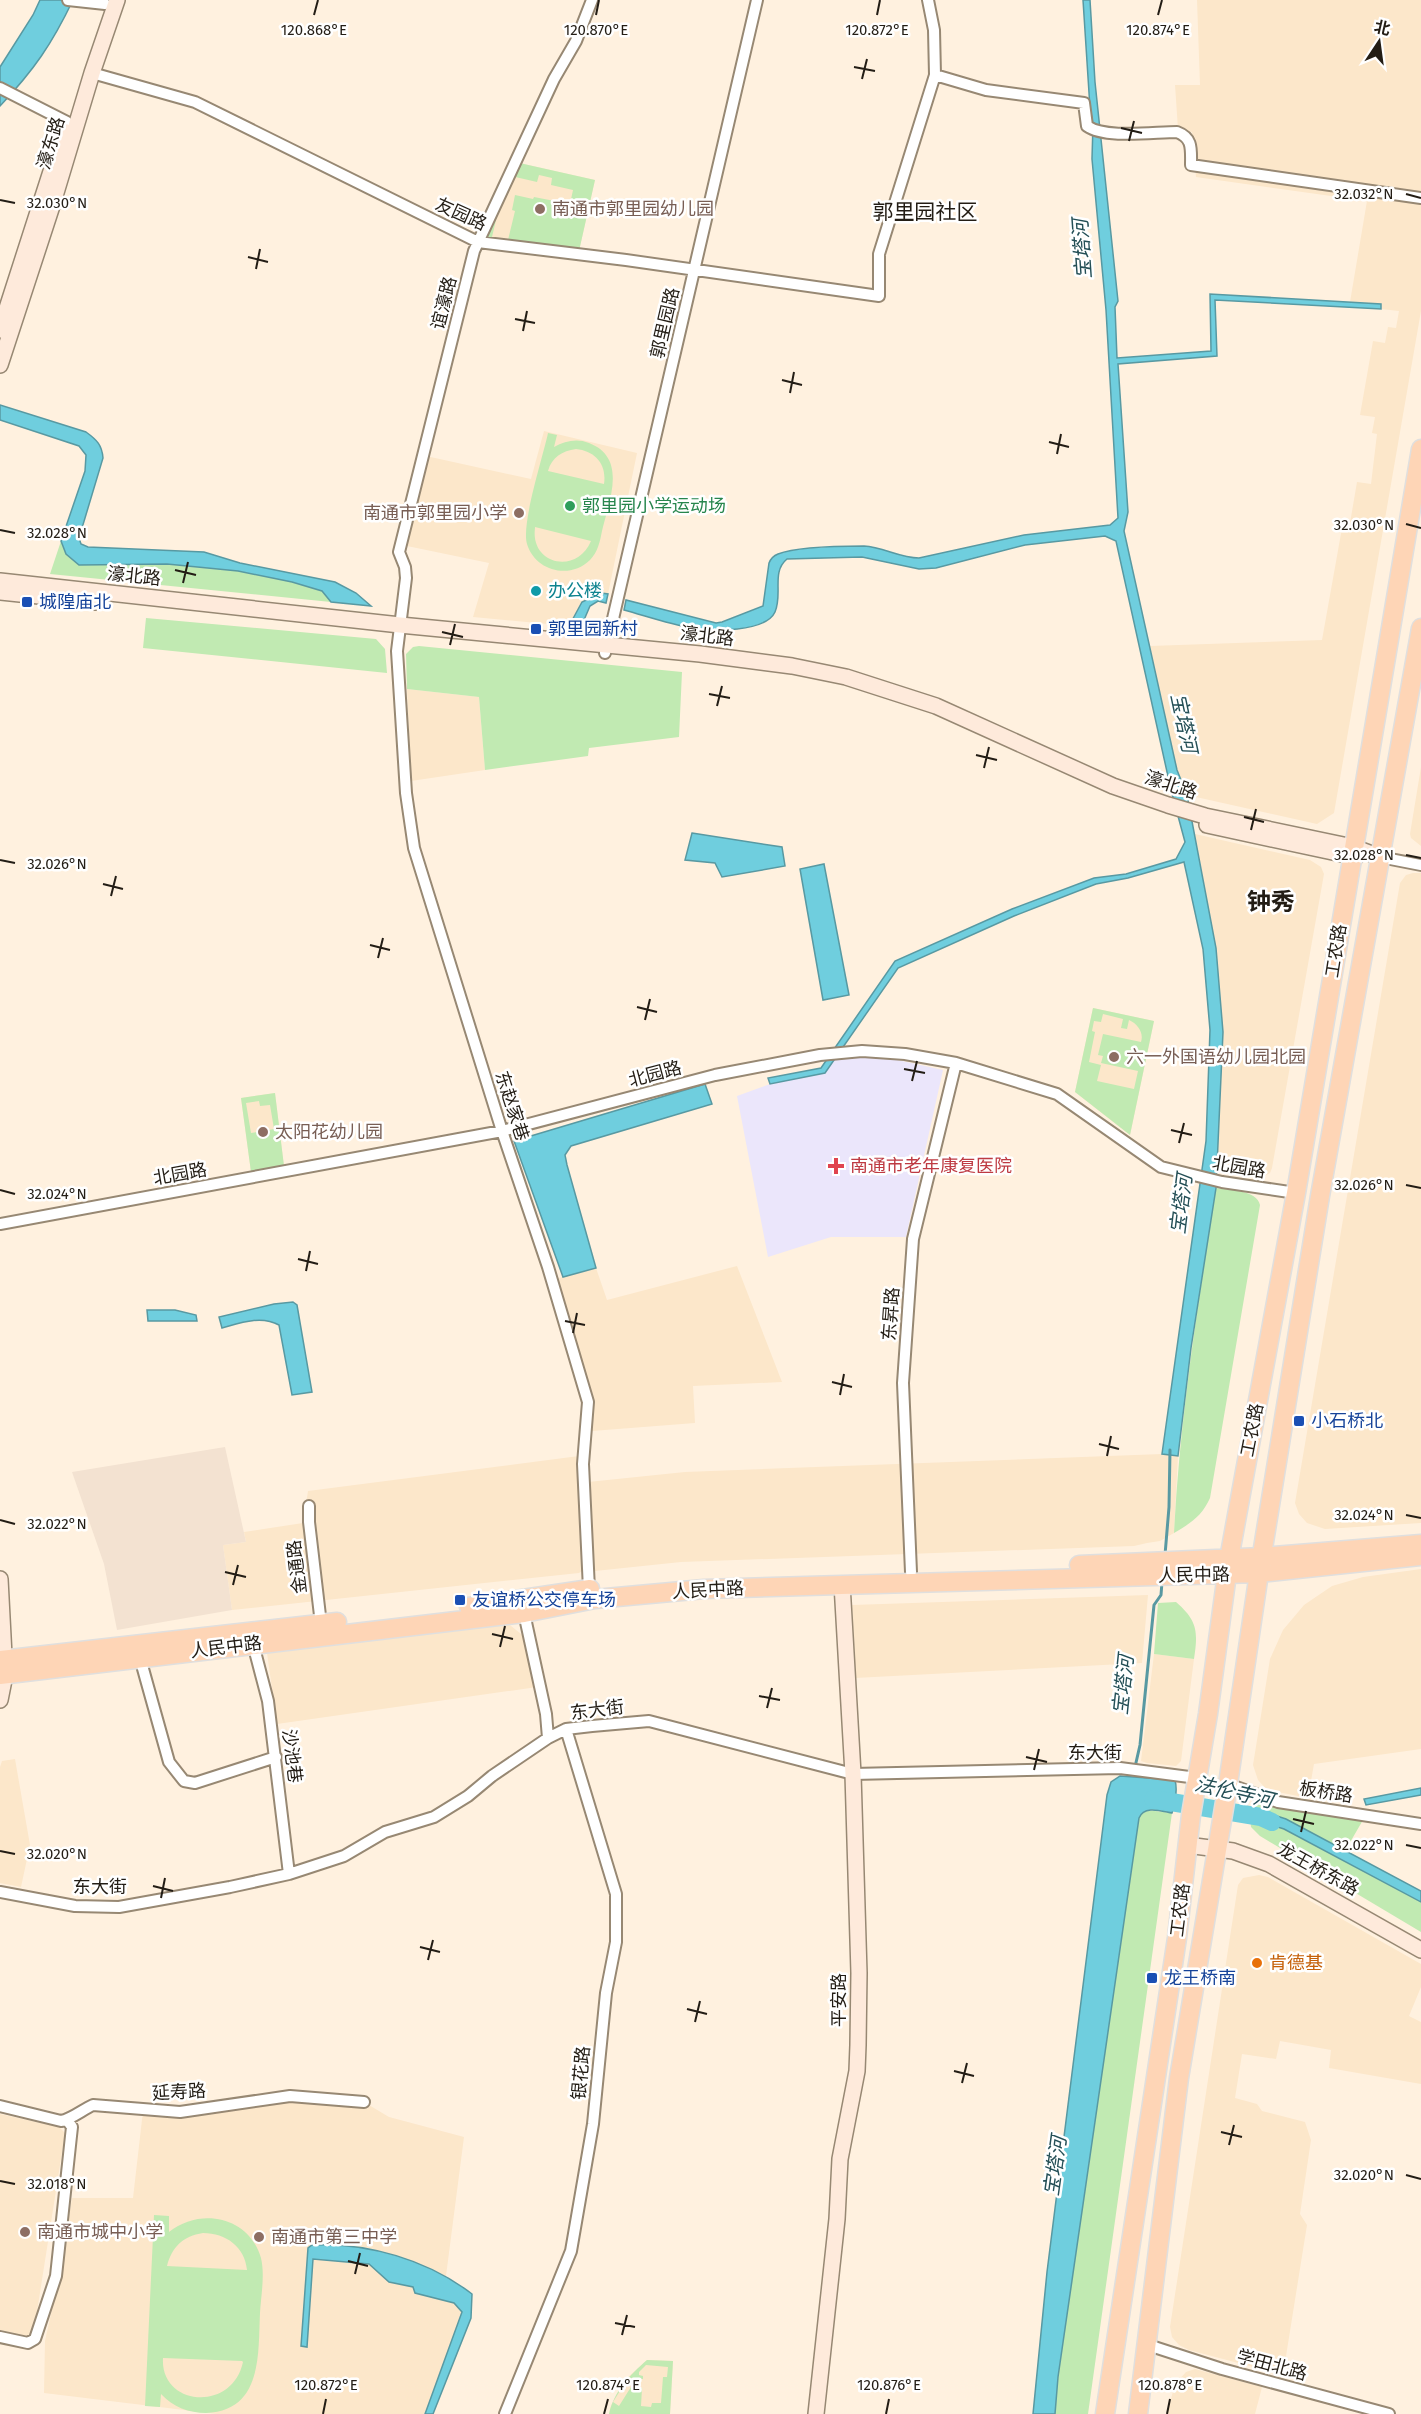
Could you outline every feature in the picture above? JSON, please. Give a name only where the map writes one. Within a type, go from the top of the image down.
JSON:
[{"type":"main road","name":"工农路","points":[[1105,2414],[1177,1938],[1191,1815],[1229,1566],[1296,1193],[1421,449]]},
{"type":"main road","name":"工农路","points":[[1138,2414],[1179,2078],[1222,1821],[1260,1565],[1320,1196],[1380,857],[1417,679],[1421,628]]},
{"type":"main road","name":"人民中路","points":[[1260,1565],[1421,1544]]},
{"type":"main road","name":"人民中路","points":[[2,1668],[140,1658],[524,1613],[608,1597],[704,1589],[1421,1556]]},
{"type":"main road","name":"人民中路","points":[[2,1668],[321,1623],[460,1609],[589,1589],[702,1578],[911,1572],[1150,1569]]},
{"type":"street","name":"谊濠路","points":[[399,629],[406,579],[405,567],[399,552],[423,448],[478,242],[554,79],[576,41],[592,0]]},
{"type":"street","name":"郭里园路","points":[[606,649],[757,0]]},
{"type":"street","points":[[928,0],[934,30],[935,75],[986,90],[1084,103],[1085,120],[1089,128],[1105,132],[1177,132],[1185,135],[1190,141],[1191,165],[1421,198]]},
{"type":"street","points":[[74,1],[110,1]]},
{"type":"street","name":"濠东路","points":[[0,365],[52,206],[92,73],[110,1]]},
{"type":"street","name":"濠东路","points":[[0,330],[67,122],[110,1]]},
{"type":"street","name":"友园路","points":[[92,73],[195,102],[478,242],[547,249],[879,296],[879,254],[935,75]]},
{"type":"street","points":[[0,88],[67,122]]},
{"type":"street","name":"濠北路","points":[[0,581],[399,629]]},
{"type":"street","name":"濠北路","points":[[0,592],[606,649],[794,674],[847,686],[933,714],[1095,787],[1204,820],[1421,865]]},
{"type":"street","name":"东赵家巷","points":[[399,629],[397,651],[406,793],[414,848],[502,1131],[548,1267],[588,1402],[583,1464],[589,1589]]},
{"type":"street","name":"北园路","points":[[0,1224],[502,1131],[715,1075],[828,1054],[879,1051],[956,1063],[1057,1094],[1161,1167],[1222,1182],[1296,1193]]},
{"type":"street","name":"东昇路","points":[[911,1572],[903,1383],[913,1239],[956,1063]]},
{"type":"street","name":"金通路","points":[[309,1506],[321,1623]]},
{"type":"street","points":[[0,1579],[2,1668],[0,1700]]},
{"type":"street","name":"平安路","points":[[816,2414],[837,2219],[840,2159],[856,2071],[858,2045],[859,1973],[853,1774],[842,1584]]},
{"type":"street","points":[[524,1613],[546,1714],[548,1738]]},
{"type":"street","name":"沙池巷","points":[[253,1644],[268,1701],[289,1874]]},
{"type":"street","points":[[140,1658],[169,1762],[184,1781],[195,1783],[276,1757]]},
{"type":"street","name":"东大街","points":[[0,1892],[75,1906],[119,1906],[230,1887],[289,1874],[344,1856],[385,1832],[434,1817],[468,1796],[492,1776],[548,1738],[566,1729],[649,1720],[853,1774],[1120,1768],[1196,1783]]},
{"type":"street","name":"银花路","points":[[505,2414],[571,2251],[593,2124],[606,1993],[616,1942],[616,1894],[566,1729]]},
{"type":"street","name":"板桥路","points":[[1226,1790],[1278,1802],[1421,1824]]},
{"type":"street","name":"龙王桥东路","points":[[1187,1845],[1233,1851],[1269,1864],[1421,1950]]},
{"type":"street","name":"延寿路","points":[[67,2120],[93,2105],[180,2112],[290,2096],[364,2102]]},
{"type":"street","points":[[0,2106],[61,2121],[67,2120],[72,2127],[56,2276],[35,2339],[28,2343],[0,2337]]},
{"type":"street","name":"学田北路","points":[[1148,2345],[1222,2369],[1389,2414]]},
{"type":"shaded area","points":[[1197,0],[1421,0],[1421,311],[1334,813],[1317,824],[1187,795],[1177,770],[1150,646],[1322,640],[1342,528],[1349,529],[1357,482],[1371,484],[1377,434],[1372,433],[1375,417],[1360,415],[1373,341],[1385,343],[1388,327],[1396,328],[1399,311],[1381,309],[1380,304],[1350,302],[1367,201],[1196,177],[1192,132],[1178,129],[1175,85],[1200,85]]},
{"type":"shaded area","name":"南通市郭里园幼儿园","points":[[515,162],[595,180],[579,251],[487,239]]},
{"type":"shaded area","name":"南通市郭里园小学","points":[[544,431],[637,453],[608,594],[601,593],[582,602],[569,626],[473,617],[489,563],[407,546],[426,456],[531,479]]},
{"type":"shaded area","points":[[407,689],[479,697],[485,770],[411,781]]},
{"type":"shaded area","points":[[1421,767],[1421,846],[1411,838],[1410,834]]},
{"type":"shaded area","points":[[1195,834],[1310,860],[1321,867],[1324,874],[1272,1168],[1270,1173],[1263,1177],[1216,1172],[1223,1032],[1216,948]]},
{"type":"shaded area","points":[[1421,873],[1421,1523],[1325,1529],[1307,1523],[1299,1514],[1295,1503],[1400,883],[1406,875]]},
{"type":"shaded area","name":"六一外国语幼儿园北园","points":[[1093,1008],[1154,1021],[1130,1135],[1075,1092]]},
{"type":"shaded area","name":"南通市老年康复医院","points":[[875,1055],[943,1070],[906,1237],[831,1237],[768,1257],[737,1096],[770,1084],[825,1073],[837,1056]]},
{"type":"shaded area","name":"太阳花幼儿园","points":[[275,1093],[284,1166],[251,1172],[241,1098]]},
{"type":"shaded area","points":[[737,1266],[782,1382],[693,1386],[695,1423],[592,1431],[594,1403],[555,1279],[596,1268],[607,1300]]},
{"type":"shaded area","points":[[225,1447],[246,1542],[223,1545],[232,1610],[117,1630],[104,1564],[72,1472]]},
{"type":"shaded area","points":[[1162,1454],[1178,1456],[1174,1533],[1160,1541],[1134,1546],[681,1562],[595,1571],[591,1568],[588,1482],[685,1472]]},
{"type":"shaded area","points":[[579,1456],[583,1564],[582,1571],[579,1573],[232,1610],[223,1545],[246,1542],[244,1532],[303,1523],[308,1491]]},
{"type":"shaded area","points":[[1421,1569],[1421,1749],[1314,1764],[1308,1798],[1267,1790],[1258,1780],[1253,1765],[1270,1659],[1283,1630],[1304,1605],[1332,1586],[1363,1577]]},
{"type":"shaded area","points":[[1148,1595],[1142,1663],[855,1678],[852,1605]]},
{"type":"shaded area","points":[[506,1622],[526,1638],[537,1687],[277,1724],[267,1653]]},
{"type":"shaded area","points":[[1154,1654],[1194,1659],[1181,1761],[1176,1766],[1141,1761]]},
{"type":"shaded area","points":[[15,1759],[30,1845],[21,1887],[0,1883],[0,1767],[2,1761]]},
{"type":"shaded area","points":[[1259,1875],[1268,1877],[1421,1964],[1421,1987],[1409,2016],[1421,2022],[1421,2084],[1329,2068],[1331,2050],[1280,2041],[1276,2059],[1242,2054],[1235,2098],[1257,2104],[1262,2111],[1305,2122],[1311,2140],[1300,2214],[1307,2225],[1283,2375],[1189,2350],[1179,2345],[1172,2337],[1170,2327],[1238,1885],[1243,1878]]},
{"type":"shaded area","name":"南通市第三中学","points":[[290,2096],[364,2102],[389,2117],[464,2137],[443,2299],[454,2303],[462,2312],[425,2414],[217,2414],[44,2393],[45,2341],[58,2282],[72,2198],[133,2198],[143,2111]]},
{"type":"shaded area","name":"南通市城中小学","points":[[0,2114],[59,2127],[65,2133],[34,2331],[27,2336],[0,2330]]},
{"type":"shaded area","points":[[647,2360],[673,2361],[670,2414],[609,2414],[611,2405],[626,2379]]},
{"type":"shaded area","points":[[1195,2369],[1262,2387],[1255,2414],[1167,2414],[1175,2384],[1186,2372]]},
{"type":"green space","name":"南通市郭里园幼儿园","points":[[515,162],[595,180],[579,251],[478,237]],"holes":[[[539,175],[552,178],[551,185],[573,190],[570,204],[515,195],[512,210],[515,211],[508,240],[492,237],[499,207],[511,176],[537,182]]]},
{"type":"green space","points":[[548,433],[557,435],[554,447],[571,441],[589,443],[601,450],[612,470],[611,494],[595,554],[582,566],[573,570],[554,570],[545,566],[537,561],[527,544],[530,506]],"holes":[[[576,449],[589,452],[598,460],[604,470],[604,484],[548,471],[558,456]],[[535,527],[591,541],[576,559],[566,562],[547,557],[535,541]]]},
{"type":"green space","points":[[61,541],[66,554],[79,565],[167,564],[238,571],[292,582],[322,591],[331,602],[50,574]]},
{"type":"green space","points":[[146,618],[376,639],[385,649],[387,673],[143,648]]},
{"type":"green space","points":[[413,647],[682,672],[679,737],[589,748],[588,756],[485,770],[479,697],[407,689],[406,654]]},
{"type":"green space","name":"六一外国语幼儿园北园","points":[[1093,1008],[1154,1021],[1130,1135],[1075,1092]],"holes":[[[1103,1014],[1123,1019],[1121,1028],[1127,1029],[1129,1020],[1138,1026],[1141,1032],[1141,1042],[1103,1034],[1098,1055],[1103,1056],[1101,1063],[1138,1071],[1134,1089],[1097,1081],[1101,1065],[1089,1062],[1095,1032],[1092,1031],[1094,1021],[1101,1022]]]},
{"type":"green space","name":"太阳花幼儿园","points":[[275,1093],[284,1166],[251,1172],[241,1098]],"holes":[[[259,1101],[260,1106],[270,1105],[274,1129],[251,1133],[246,1103]]]},
{"type":"green space","points":[[1216,1188],[1235,1190],[1254,1196],[1260,1205],[1210,1498],[1195,1518],[1174,1533],[1185,1403]]},
{"type":"green space","points":[[1176,1602],[1189,1615],[1195,1628],[1194,1659],[1154,1654],[1158,1603]]},
{"type":"green space","points":[[1252,1802],[1363,1820],[1345,1851],[1286,1819],[1252,1808]]},
{"type":"green space","points":[[1146,1810],[1172,1813],[1088,2414],[1055,2414],[1058,2377],[1139,1818],[1141,1812]]},
{"type":"green space","points":[[1250,1818],[1284,1829],[1421,1902],[1421,1932],[1260,1836],[1251,1827]]},
{"type":"green space","points":[[154,2215],[169,2216],[169,2232],[181,2224],[209,2218],[235,2225],[255,2244],[263,2271],[257,2362],[248,2391],[238,2402],[225,2410],[206,2413],[182,2408],[161,2394],[160,2407],[145,2406]],"holes":[[[196,2234],[219,2236],[233,2243],[243,2255],[247,2270],[167,2266],[172,2253],[179,2244]],[[163,2358],[242,2361],[243,2362],[236,2378],[225,2390],[212,2396],[198,2397],[184,2394],[173,2386],[165,2374]]]},
{"type":"green space","points":[[647,2360],[673,2361],[670,2414],[609,2414],[613,2402],[619,2406],[631,2387],[642,2388],[641,2406],[651,2407],[652,2403],[661,2403],[663,2377],[667,2377],[668,2367],[646,2365],[639,2372],[643,2379],[628,2378]]},
{"type":"water","points":[[40,0],[73,0],[58,30],[41,56],[0,106],[0,67]]},
{"type":"water","points":[[1083,0],[1090,0],[1095,82],[1118,301],[1115,307],[1117,358],[1211,351],[1210,294],[1381,304],[1381,309],[1215,300],[1217,356],[1118,364],[1128,512],[1124,531],[1177,770],[1187,795],[1216,948],[1223,1032],[1216,1188],[1191,1348],[1178,1456],[1162,1454],[1206,1141],[1210,1030],[1203,949],[1184,862],[1128,878],[1096,884],[1014,916],[898,968],[825,1073],[770,1084],[768,1078],[821,1068],[895,961],[1012,909],[1094,878],[1126,874],[1176,859],[1185,842],[1171,790],[1116,541],[1105,536],[1025,545],[936,568],[919,569],[862,557],[787,559],[782,564],[778,577],[777,605],[770,619],[761,624],[737,629],[692,628],[624,610],[626,600],[716,623],[722,622],[763,606],[771,558],[786,552],[820,547],[864,546],[919,558],[1024,535],[1110,525],[1118,518],[1106,310],[1092,159],[1093,124]]},
{"type":"water","points":[[0,405],[86,432],[100,446],[103,458],[79,538],[81,544],[88,547],[204,552],[240,563],[335,582],[356,593],[371,606],[331,602],[322,591],[292,582],[238,571],[167,564],[79,565],[66,554],[61,541],[85,471],[86,455],[79,446],[0,420]]},
{"type":"water","points":[[601,593],[608,594],[606,603],[598,601],[590,606],[581,627],[569,626],[582,602]]},
{"type":"water","points":[[692,833],[782,847],[785,866],[722,877],[715,863],[685,860]]},
{"type":"water","points":[[824,864],[849,995],[823,1000],[800,869]]},
{"type":"water","points":[[705,1084],[712,1104],[571,1146],[565,1155],[567,1165],[596,1268],[563,1277],[514,1141]]},
{"type":"water","points":[[293,1302],[297,1305],[312,1392],[292,1395],[279,1325],[258,1320],[222,1328],[219,1317],[274,1304]]},
{"type":"water","points":[[147,1310],[175,1310],[196,1315],[197,1321],[148,1321]]},
{"type":"water","points":[[1120,1776],[1175,1780],[1176,1797],[1172,1813],[1149,1810],[1141,1814],[1139,1818],[1058,2377],[1055,2414],[1033,2414],[1047,2272],[1107,1795],[1111,1782]]},
{"type":"water","points":[[1421,1788],[1421,1795],[1366,1805],[1364,1799]]},
{"type":"water","points":[[1252,1808],[1286,1819],[1421,1891],[1421,1902],[1284,1829],[1250,1818]]},
{"type":"water","points":[[312,2245],[354,2247],[396,2256],[436,2272],[472,2294],[471,2318],[433,2414],[425,2414],[462,2312],[454,2303],[415,2293],[413,2287],[389,2282],[369,2264],[313,2259],[307,2347],[301,2346],[308,2248]]},
{"type":"waterway","name":"宝塔河","points":[[1165,1555],[1170,1450]]},
{"type":"waterway","name":"宝塔河","points":[[1135,1767],[1140,1745],[1154,1605],[1161,1595],[1162,1582]]},
{"type":"waterway","name":"法伦寺河","points":[[1153,1799],[1261,1817],[1272,1822]]},
{"type":"place","name":"南通市郭里园幼儿园","points":[[540,209]]},
{"type":"place","name":"郭里园小学运动场","points":[[570,506]]},
{"type":"place","name":"南通市郭里园小学","points":[[519,513]]},
{"type":"place","name":"办公楼","points":[[536,591]]},
{"type":"place","name":"城隍庙北","points":[[27,602]]},
{"type":"place","name":"郭里园新村","points":[[536,629]]},
{"type":"place","name":"六一外国语幼儿园北园","points":[[1114,1057]]},
{"type":"place","name":"太阳花幼儿园","points":[[263,1132]]},
{"type":"place","name":"南通市老年康复医院","points":[[836,1166]]},
{"type":"place","name":"小石桥北","points":[[1299,1421]]},
{"type":"place","name":"友谊桥公交停车场","points":[[460,1600]]},
{"type":"place","name":"肯德基","points":[[1257,1963]]},
{"type":"place","name":"龙王桥南","points":[[1152,1978]]},
{"type":"place","name":"南通市城中小学","points":[[25,2232]]},
{"type":"place","name":"南通市第三中学","points":[[259,2237]]},
{"type":"district","name":"郭里园社区","points":[[925,212]]},
{"type":"district","name":"钟秀","points":[[1271,902]]}]
